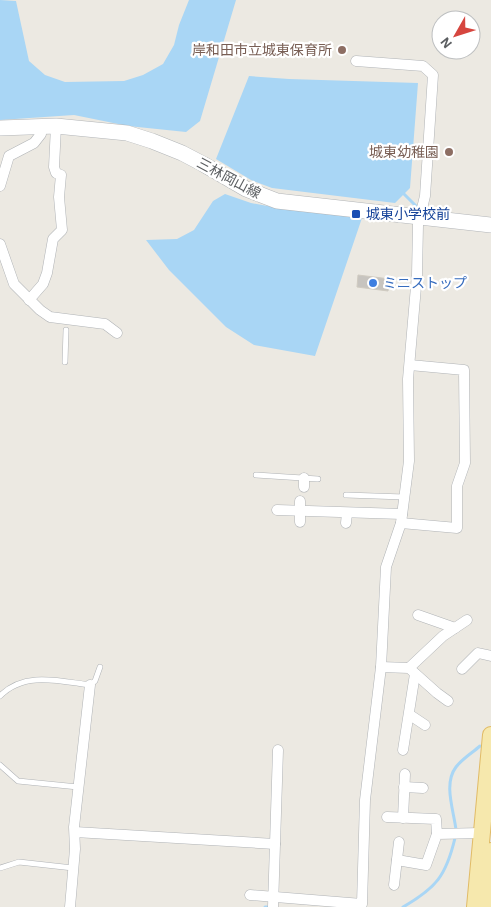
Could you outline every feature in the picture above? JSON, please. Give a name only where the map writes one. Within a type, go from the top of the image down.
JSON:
[{"type":"main road","name":"三林岡山線","points":[[0,128],[48,126],[127,133],[152,141],[204,164],[246,189],[278,201],[491,225]]},
{"type":"main road","points":[[476,907],[491,735]]},
{"type":"main road","points":[[488,907],[491,851]]},
{"type":"street","points":[[250,895],[362,904],[365,800],[381,667],[386,567],[402,519],[409,461],[408,379],[417,275],[418,225],[425,196],[432,75],[423,66],[356,61]]},
{"type":"street","points":[[0,186],[9,156],[34,143],[48,126]]},
{"type":"street","points":[[29,300],[43,284],[47,274],[53,239],[62,230],[59,197],[61,175],[56,173],[54,167],[48,126]]},
{"type":"street","points":[[0,244],[14,284],[40,310],[50,317],[105,324],[117,333]]},
{"type":"street","points":[[277,510],[300,506],[346,518],[402,519],[457,528],[457,486],[465,463],[464,370],[410,365]]},
{"type":"street","points":[[300,506],[300,522]]},
{"type":"street","points":[[418,614],[455,628]]},
{"type":"street","points":[[404,750],[410,715],[412,671],[443,636],[467,620]]},
{"type":"street","points":[[462,669],[478,654],[491,656]]},
{"type":"street","points":[[381,667],[412,671],[448,700]]},
{"type":"street","points":[[70,907],[78,787],[90,685]]},
{"type":"street","points":[[410,715],[425,725]]},
{"type":"street","points":[[272,907],[278,750]]},
{"type":"street","points":[[403,818],[404,774]]},
{"type":"street","points":[[404,787],[423,788]]},
{"type":"street","points":[[387,817],[436,819],[437,834],[426,865],[397,860]]},
{"type":"street","points":[[74,832],[275,844]]},
{"type":"street","points":[[437,834],[481,833]]},
{"type":"street","points":[[394,884],[399,842]]},
{"type":"lane","points":[[65,362],[66,330]]},
{"type":"lane","points":[[256,476],[304,482],[318,479]]},
{"type":"lane","points":[[346,495],[404,497]]},
{"type":"lane","points":[[0,696],[7,689],[36,678],[90,685],[95,681],[100,667]]},
{"type":"lane","points":[[0,765],[18,781],[78,787]]},
{"type":"lane","points":[[0,868],[19,862],[74,868]]},
{"type":"water","points":[[0,0],[16,1],[29,61],[45,75],[65,82],[124,81],[143,75],[163,64],[174,45],[179,25],[189,0],[236,0],[200,121],[186,132],[128,126],[74,115],[0,120]]},
{"type":"water","points":[[249,76],[418,83],[410,188],[395,203],[272,188],[251,180],[216,159]]},
{"type":"water","points":[[225,194],[251,203],[273,207],[362,218],[315,356],[254,345],[226,327],[169,270],[146,240],[177,239],[194,230],[213,201]]},
{"type":"building","name":"ミニストップ","points":[[358,275],[390,279],[388,291],[357,287]]},
{"type":"waterway","points":[[404,194],[416,206]]},
{"type":"waterway","points":[[456,830],[450,798],[450,781],[452,774],[461,761],[480,746]]},
{"type":"waterway","points":[[403,907],[424,894],[438,880],[448,862],[455,838]]},
{"type":"place","name":"岸和田市立城東保育所","points":[[342,50]]},
{"type":"place","name":"城東幼稚園","points":[[449,152]]},
{"type":"place","name":"城東小学校前","points":[[356,214]]},
{"type":"place","name":"ミニストップ","points":[[373,283]]}]
